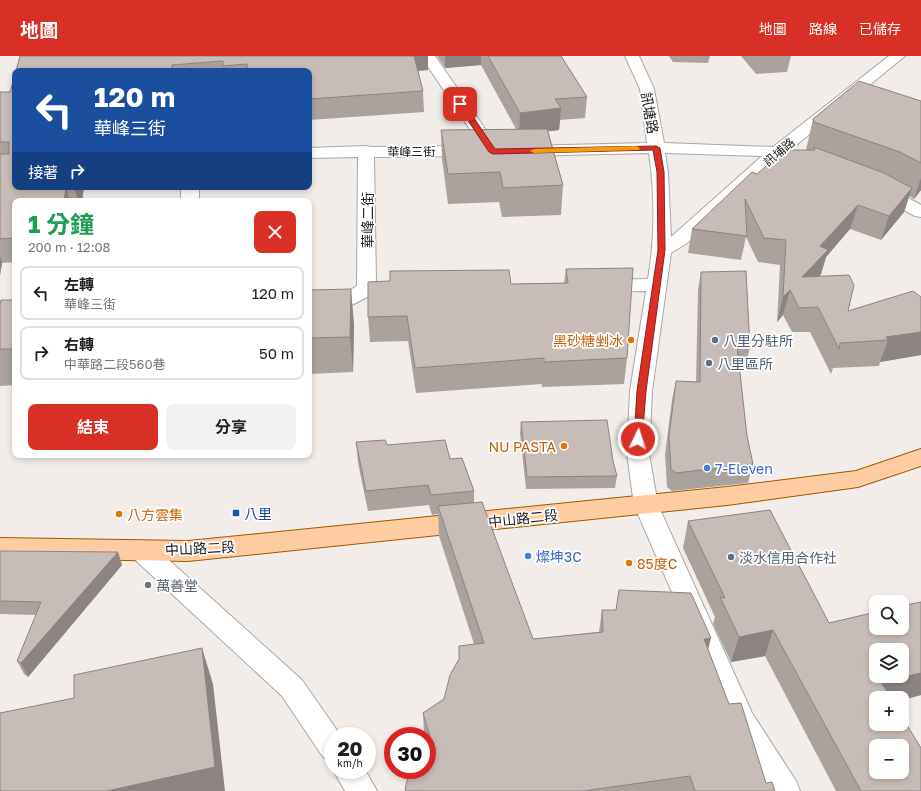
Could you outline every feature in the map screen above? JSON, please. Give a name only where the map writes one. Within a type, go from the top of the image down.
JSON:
[{"type":"main road","name":"中山路二段","points":[[0,548],[188,550],[646,505],[858,479],[921,457]]},
{"type":"street","points":[[428,56],[493,152]]},
{"type":"street","name":"訊塘路","points":[[632,56],[647,89],[660,172],[662,250],[642,391],[638,454],[646,505],[742,721],[785,791]]},
{"type":"street","name":"訊埔路","points":[[662,250],[681,239],[777,152],[898,56]]},
{"type":"street","name":"華峰三街","points":[[312,153],[366,151],[493,152],[656,148],[777,152],[820,168]]},
{"type":"street","name":"華峰二街","points":[[366,151],[367,289]]},
{"type":"street","points":[[862,183],[883,191],[921,212]]},
{"type":"street","points":[[586,286],[656,285]]},
{"type":"street","points":[[312,306],[343,302],[367,289],[414,288]]},
{"type":"street","points":[[141,550],[292,688],[324,735]]},
{"type":"street","points":[[354,779],[362,791]]},
{"type":"building","points":[[20,56],[414,56],[423,91],[312,99],[312,68],[248,68],[247,64],[223,66],[223,61],[172,65],[172,68],[17,68]]},
{"type":"building","points":[[488,56],[561,56],[587,97],[555,99],[561,108],[520,113]]},
{"type":"building","points":[[859,81],[921,101],[921,163],[900,152],[814,122],[813,119]]},
{"type":"building","points":[[12,85],[12,190],[66,190],[64,198],[12,198],[12,238],[0,239],[0,154],[9,154],[9,142],[0,142],[0,92],[10,92]]},
{"type":"building","points":[[547,129],[563,185],[503,188],[500,172],[448,174],[441,130]]},
{"type":"building","points":[[814,147],[884,173],[912,188],[889,216],[858,205],[820,246],[828,250],[802,277],[849,275],[854,285],[848,311],[913,291],[921,297],[921,332],[886,337],[888,340],[840,343],[839,349],[818,307],[799,308],[790,290],[783,297],[786,240],[764,238],[745,199],[747,236],[692,229],[752,172],[757,174],[785,150],[815,150]]},
{"type":"building","points":[[633,268],[627,358],[544,362],[544,358],[415,368],[407,316],[368,317],[368,282],[390,281],[390,271],[509,270],[511,284],[568,283],[566,269]]},
{"type":"building","points":[[746,271],[750,348],[737,346],[747,436],[753,464],[676,473],[671,469],[669,436],[676,381],[700,382],[701,272]]},
{"type":"building","points":[[351,289],[350,337],[312,338],[312,290]]},
{"type":"building","points":[[1,300],[12,300],[12,349],[0,349]]},
{"type":"building","points":[[607,420],[613,461],[617,476],[527,477],[521,422]]},
{"type":"building","points":[[385,440],[387,445],[445,440],[450,459],[462,458],[474,491],[431,495],[428,485],[366,491],[356,442]]},
{"type":"building","points":[[482,502],[533,639],[603,632],[602,610],[616,610],[619,590],[691,593],[711,638],[704,639],[729,704],[741,703],[766,783],[772,782],[775,791],[695,791],[690,776],[583,791],[406,791],[407,779],[436,779],[436,727],[427,727],[423,713],[444,699],[450,675],[459,659],[459,646],[484,643],[438,506]]},
{"type":"building","points":[[770,510],[829,623],[869,614],[869,635],[909,635],[909,605],[921,602],[921,673],[909,676],[909,643],[869,643],[869,683],[882,683],[887,691],[869,691],[869,731],[909,731],[909,728],[921,748],[921,791],[861,791],[773,630],[739,637],[720,597],[725,598],[688,521]]},
{"type":"building","points":[[0,551],[118,552],[21,663],[17,661],[41,602],[0,601]]},
{"type":"building","points":[[202,648],[215,767],[107,791],[0,791],[0,713],[74,698],[74,675]]},
{"type":"slow traffic","points":[[534,151],[636,148]]},
{"type":"place","name":"黑砂糖剉冰","points":[[631,340]]},
{"type":"place","name":"八里分駐所","points":[[715,340]]},
{"type":"place","name":"八里區所","points":[[709,363]]},
{"type":"place","name":"NU PASTA","points":[[564,446]]},
{"type":"place","name":"7-Eleven","points":[[707,468]]},
{"type":"place","name":"八里","points":[[236,513]]},
{"type":"place","name":"八方雲集","points":[[119,514]]},
{"type":"place","name":"燦坤3C","points":[[528,556]]},
{"type":"place","name":"淡水信用合作社","points":[[731,557]]},
{"type":"place","name":"85度C","points":[[629,563]]},
{"type":"place","name":"萬善堂","points":[[148,585]]},
{"type":"route","points":[[460,104],[493,152],[656,148],[660,172],[662,250],[642,391],[638,439]]}]
